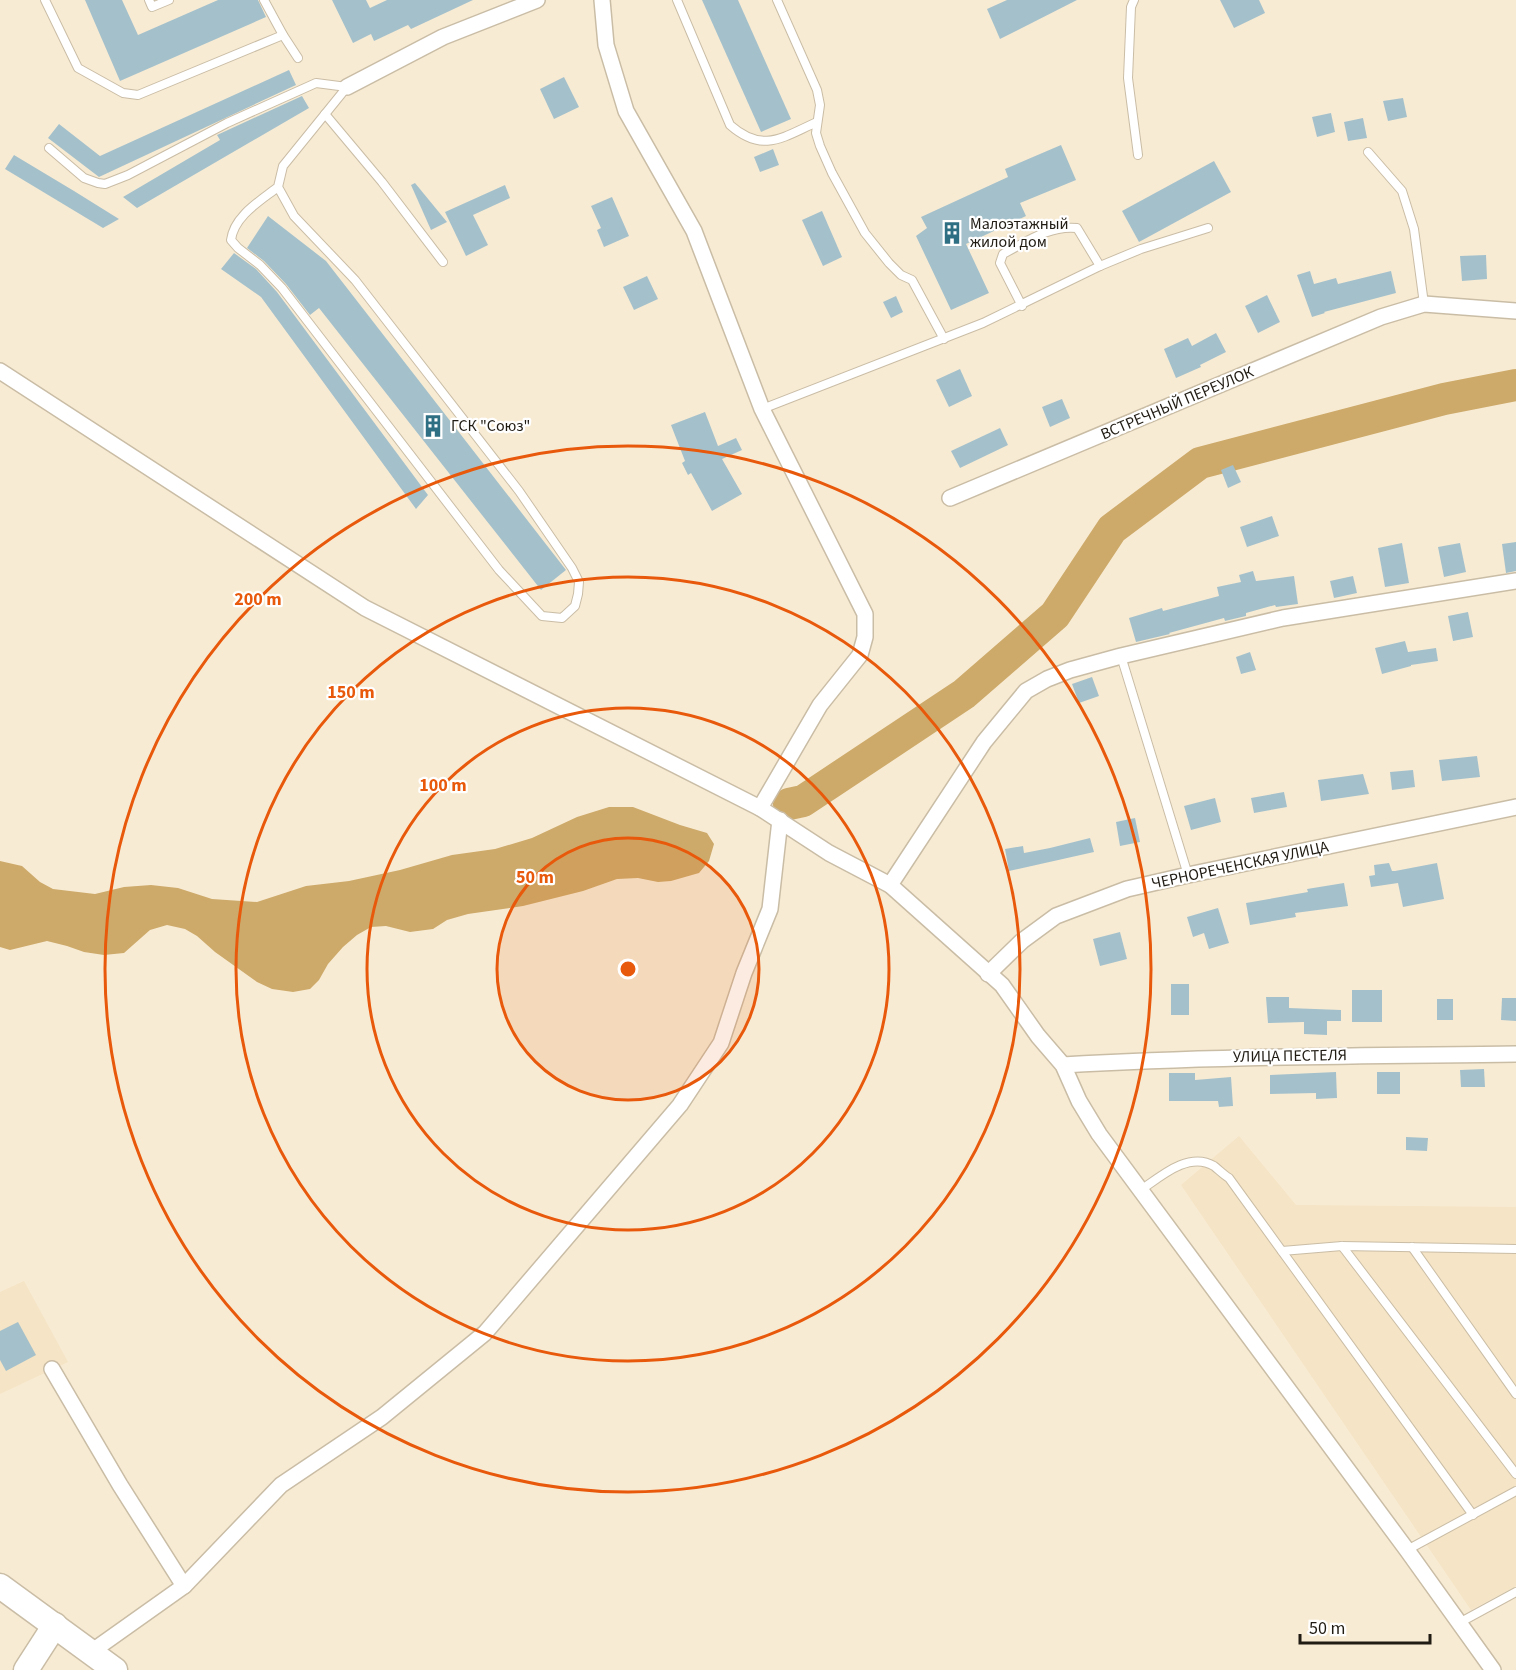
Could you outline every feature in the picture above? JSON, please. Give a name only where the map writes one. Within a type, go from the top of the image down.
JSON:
[{"type":"main road","points":[[0,1586],[115,1670]]},
{"type":"main road","points":[[27,1670],[55,1625]]},
{"type":"street","points":[[347,87],[443,37],[535,0]]},
{"type":"street","points":[[602,0],[606,45],[626,111],[694,231],[762,409],[865,614],[865,637],[860,655],[820,705],[760,808]]},
{"type":"street","name":"ВСТРЕЧНЫЙ ПЕРЕУЛОК","points":[[950,498],[1381,317],[1405,309],[1424,304],[1516,311]]},
{"type":"street","points":[[0,371],[366,608],[760,808],[829,853],[890,885],[1002,985],[1038,1036],[1064,1065],[1079,1101],[1099,1134],[1493,1670]]},
{"type":"street","points":[[890,885],[984,742],[1026,691],[1047,679],[1121,656],[1283,618],[1516,581]]},
{"type":"street","name":"ЧЕРНОРЕЧЕНСКАЯ УЛИЦА","points":[[988,974],[1022,941],[1056,916],[1127,889],[1516,807]]},
{"type":"street","points":[[91,1653],[184,1586],[281,1485],[382,1417],[485,1333],[680,1104],[721,1043],[744,973],[770,909],[780,820]]},
{"type":"street","name":"УЛИЦА ПЕСТЕЛЯ","points":[[1064,1065],[1247,1056],[1516,1054]]},
{"type":"street","points":[[52,1370],[120,1485],[184,1586]]},
{"type":"lane","points":[[45,0],[78,68],[123,93],[138,95],[283,35]]},
{"type":"lane","points":[[149,0],[152,7],[169,0]]},
{"type":"lane","points":[[264,0],[298,58]]},
{"type":"lane","points":[[677,0],[729,125],[741,135],[766,142],[817,122]]},
{"type":"lane","points":[[777,0],[817,90],[820,105],[816,133],[832,173],[865,233],[901,275],[912,280],[944,339]]},
{"type":"lane","points":[[1134,0],[1131,7],[1128,78],[1138,155]]},
{"type":"lane","points":[[49,148],[84,178],[105,184],[128,175],[227,123],[316,83],[347,87]]},
{"type":"lane","points":[[278,187],[294,216],[355,280],[519,490],[572,568],[579,582],[578,594],[575,606],[562,618],[542,616],[499,570],[282,288],[231,240],[232,232],[246,212],[278,187],[283,166],[347,87]]},
{"type":"lane","points":[[325,114],[382,182],[443,262]]},
{"type":"lane","points":[[1368,152],[1402,191],[1414,229],[1424,304]]},
{"type":"lane","points":[[1022,306],[1000,263],[1003,254],[1033,237],[1064,226],[1077,228],[1100,266]]},
{"type":"lane","points":[[762,409],[944,339],[1022,306],[1100,266],[1142,249],[1208,228]]},
{"type":"lane","points":[[1121,656],[1188,875]]},
{"type":"lane","points":[[1141,1190],[1170,1170],[1195,1161],[1212,1165],[1229,1178],[1473,1515]]},
{"type":"lane","points":[[1282,1251],[1342,1246],[1516,1249]]},
{"type":"lane","points":[[1342,1246],[1516,1474]]},
{"type":"lane","points":[[1412,1247],[1516,1394]]},
{"type":"lane","points":[[1407,1550],[1516,1491]]},
{"type":"lane","points":[[1459,1623],[1516,1593]]},
{"type":"shaded area","points":[[609,807],[633,807],[707,833],[714,844],[709,861],[699,873],[671,881],[617,879],[583,891],[523,906],[468,914],[447,920],[433,929],[410,932],[386,926],[371,927],[343,947],[310,989],[293,992],[272,989],[257,982],[197,936],[185,929],[167,925],[150,930],[124,953],[104,955],[84,952],[47,941],[10,950],[0,947],[0,861],[22,866],[40,882],[53,889],[95,894],[124,887],[151,885],[178,888],[212,899],[257,902],[306,886],[349,881],[400,870],[452,855],[495,849],[532,838],[577,817]]},
{"type":"shaded area","points":[[1239,1136],[1296,1205],[1516,1207],[1516,1586],[1471,1610],[1181,1185]]},
{"type":"shaded area","points":[[24,1281],[68,1362],[0,1394],[0,1292]]},
{"type":"building","points":[[85,0],[122,0],[138,35],[218,0],[258,0],[266,17],[120,81]]},
{"type":"building","points":[[332,0],[366,0],[370,8],[387,0],[473,0],[411,29],[408,25],[374,41],[371,34],[353,43]]},
{"type":"building","points":[[702,0],[738,0],[791,119],[761,132]]},
{"type":"building","points":[[1007,0],[1077,0],[1000,39],[987,9]]},
{"type":"building","points":[[1220,0],[1259,0],[1265,13],[1234,28]]},
{"type":"building","points":[[289,70],[296,85],[99,177],[48,138],[59,124],[100,156]]},
{"type":"building","points":[[564,77],[579,107],[554,119],[540,89]]},
{"type":"building","points":[[302,96],[309,108],[137,208],[123,197],[220,140],[217,135]]},
{"type":"building","points":[[1403,98],[1407,117],[1388,121],[1383,101]]},
{"type":"building","points":[[1331,113],[1335,132],[1317,137],[1312,117]]},
{"type":"building","points":[[1363,118],[1367,138],[1348,141],[1344,122]]},
{"type":"building","name":"Малоэтажный жилой дом","points":[[1061,145],[1076,180],[1020,203],[1026,216],[966,244],[989,293],[951,310],[916,236],[927,228],[921,217],[1008,177],[1005,169]]},
{"type":"building","points":[[773,149],[779,165],[760,172],[754,157]]},
{"type":"building","points":[[14,155],[119,219],[103,228],[5,169]]},
{"type":"building","points":[[1214,161],[1231,192],[1139,242],[1122,211]]},
{"type":"building","points":[[415,183],[447,222],[431,230],[411,185]]},
{"type":"building","points":[[505,185],[510,198],[473,215],[488,245],[466,256],[445,212]]},
{"type":"building","points":[[612,197],[629,236],[604,247],[597,230],[601,228],[591,206]]},
{"type":"building","points":[[822,211],[842,257],[823,266],[802,220]]},
{"type":"building","name":"ГСК \"Союз\"","points":[[268,216],[326,261],[566,570],[541,590],[319,308],[310,315],[286,284],[264,261],[247,248]]},
{"type":"building","points":[[234,253],[256,269],[277,292],[428,495],[416,509],[261,297],[221,269]]},
{"type":"building","points":[[1486,255],[1487,279],[1462,281],[1460,256]]},
{"type":"building","points":[[1310,271],[1314,284],[1336,278],[1338,284],[1391,271],[1396,293],[1312,317],[1297,275]]},
{"type":"building","points":[[647,276],[658,299],[634,310],[623,287]]},
{"type":"building","points":[[1267,295],[1280,322],[1258,333],[1245,306]]},
{"type":"building","points":[[896,296],[903,312],[891,318],[883,302]]},
{"type":"building","points":[[1216,333],[1226,352],[1176,378],[1164,349],[1188,338],[1192,346]]},
{"type":"building","points":[[960,369],[972,396],[949,407],[936,380]]},
{"type":"building","points":[[1062,399],[1070,418],[1050,427],[1042,407]]},
{"type":"building","points":[[705,412],[718,446],[736,438],[742,450],[722,459],[742,494],[712,511],[691,473],[688,475],[682,463],[685,461],[671,425]]},
{"type":"building","points":[[1000,428],[1008,445],[960,468],[951,451]]},
{"type":"building","points":[[1233,465],[1241,482],[1228,488],[1221,470]]},
{"type":"building","points":[[1272,516],[1279,536],[1247,547],[1240,527]]},
{"type":"building","points":[[1516,542],[1516,571],[1506,573],[1502,544]]},
{"type":"building","points":[[1402,543],[1409,583],[1385,587],[1378,548]]},
{"type":"building","points":[[1460,543],[1466,572],[1444,577],[1438,547]]},
{"type":"building","points":[[1253,571],[1256,581],[1294,576],[1298,604],[1276,607],[1275,605],[1246,613],[1246,616],[1225,621],[1224,618],[1136,642],[1129,618],[1162,608],[1163,611],[1219,596],[1217,587],[1241,582],[1239,575]]},
{"type":"building","points":[[1353,576],[1357,593],[1334,598],[1330,581]]},
{"type":"building","points":[[1468,612],[1473,637],[1453,641],[1448,616]]},
{"type":"building","points":[[1405,641],[1408,652],[1436,648],[1438,661],[1411,665],[1382,674],[1375,648]]},
{"type":"building","points":[[1250,652],[1256,670],[1241,674],[1236,657]]},
{"type":"building","points":[[1092,677],[1099,696],[1079,703],[1072,684]]},
{"type":"building","points":[[1477,756],[1480,777],[1442,781],[1439,760]]},
{"type":"building","points":[[1413,770],[1415,787],[1392,790],[1390,772]]},
{"type":"building","points":[[1363,774],[1369,794],[1321,801],[1318,780]]},
{"type":"building","points":[[1284,792],[1287,807],[1254,813],[1251,798]]},
{"type":"building","points":[[1215,798],[1221,822],[1191,830],[1184,806]]},
{"type":"building","points":[[1135,818],[1140,842],[1120,846],[1116,822]]},
{"type":"building","points":[[1090,838],[1094,852],[1009,871],[1005,849],[1023,846],[1024,853]]},
{"type":"building","points":[[1389,863],[1392,871],[1395,871],[1437,863],[1444,899],[1403,907],[1398,883],[1371,887],[1369,876],[1375,875],[1374,865]]},
{"type":"building","points":[[1344,883],[1348,906],[1295,913],[1296,917],[1250,925],[1246,903]]},
{"type":"building","points":[[1218,908],[1229,943],[1209,949],[1204,933],[1193,937],[1187,917]]},
{"type":"building","points":[[1120,932],[1127,959],[1100,966],[1093,939]]},
{"type":"building","points":[[1171,984],[1189,984],[1189,1015],[1171,1015]]},
{"type":"building","points":[[1352,990],[1382,990],[1382,1022],[1352,1022]]},
{"type":"building","points":[[1266,997],[1289,997],[1289,1008],[1341,1010],[1341,1021],[1327,1021],[1327,1035],[1304,1034],[1304,1022],[1268,1023]]},
{"type":"building","points":[[1502,998],[1516,998],[1516,1021],[1501,1020]]},
{"type":"building","points":[[1437,999],[1453,999],[1453,1020],[1437,1020]]},
{"type":"building","points":[[1484,1069],[1485,1087],[1461,1087],[1460,1070]]},
{"type":"building","points":[[1336,1072],[1337,1098],[1316,1099],[1316,1093],[1270,1094],[1270,1075]]},
{"type":"building","points":[[1377,1072],[1400,1072],[1400,1094],[1377,1094]]},
{"type":"building","points":[[1169,1073],[1195,1073],[1195,1080],[1231,1077],[1233,1106],[1219,1107],[1218,1101],[1169,1101]]},
{"type":"building","points":[[1406,1137],[1428,1138],[1427,1151],[1406,1150]]},
{"type":"building","points":[[18,1322],[36,1355],[6,1371],[0,1360],[0,1331]]},
{"type":"waterway","points":[[789,804],[803,801],[964,694],[1055,615],[1112,529],[1200,463],[1444,399],[1516,385]]},
{"type":"place","name":"Малоэтажный жилой дом","points":[[952,233]]},
{"type":"place","name":"ГСК \"Союз\"","points":[[433,426]]}]
